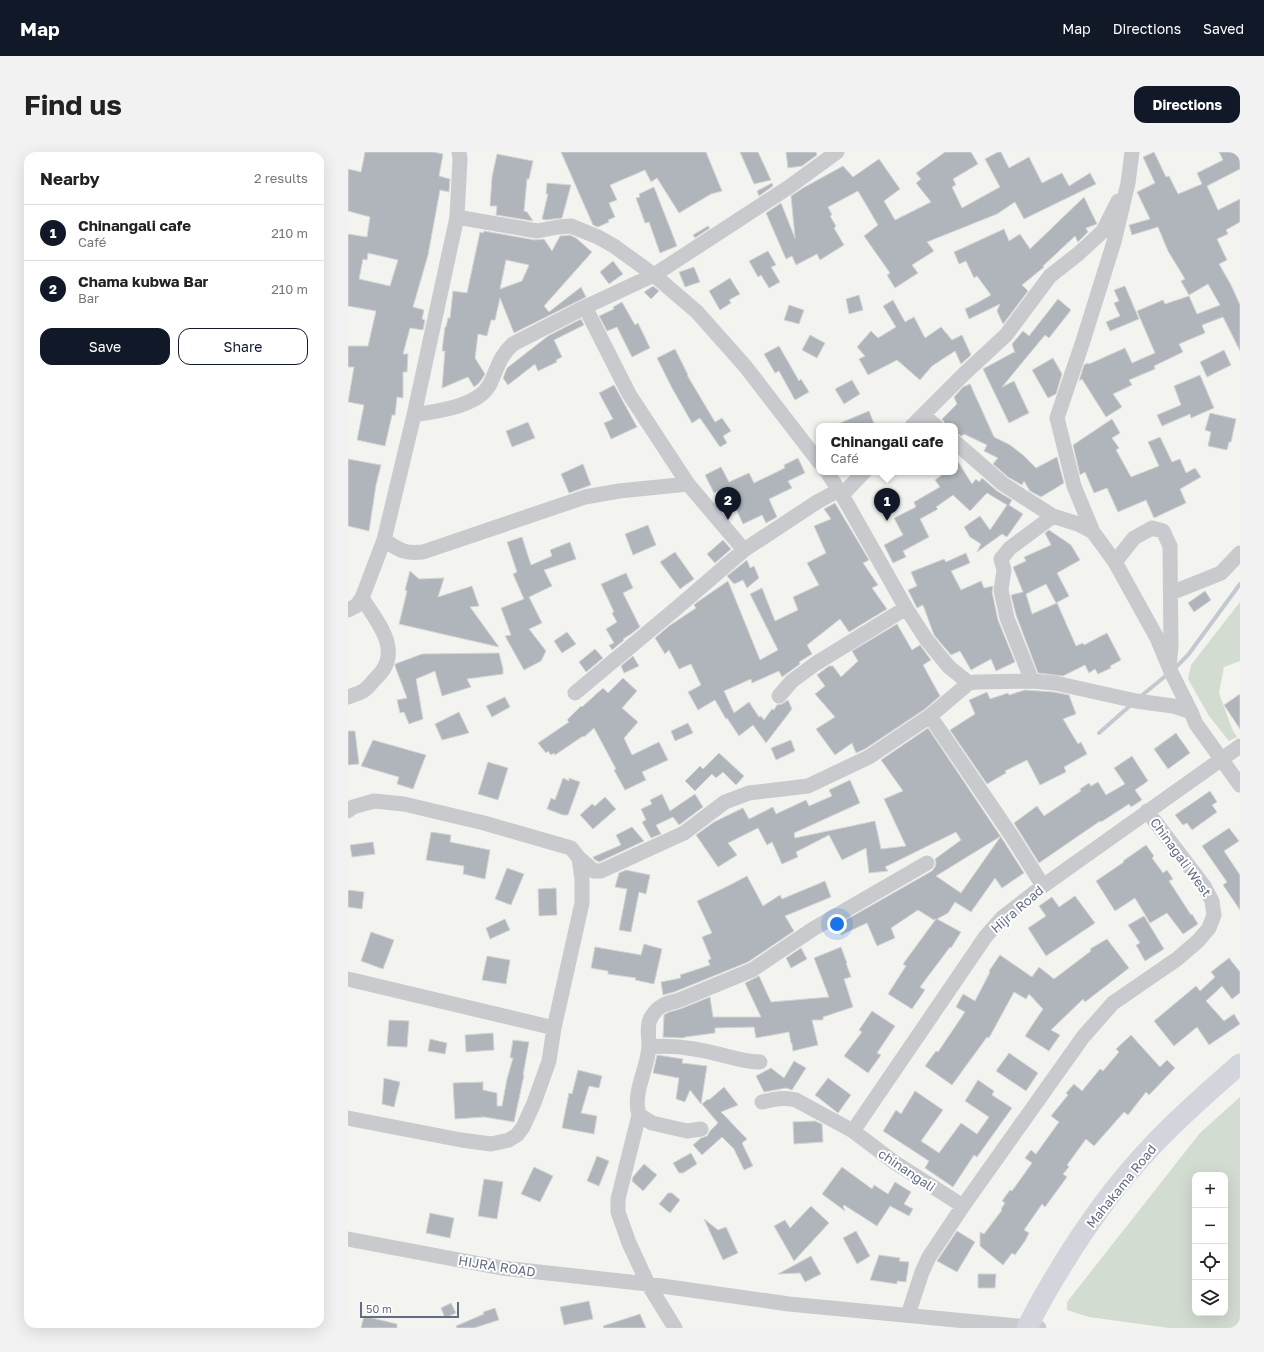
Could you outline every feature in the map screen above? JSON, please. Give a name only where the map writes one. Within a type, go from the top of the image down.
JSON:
[{"type":"street","points":[[348,610],[356,606],[362,598],[384,540],[414,415],[458,217],[460,159],[458,152]]},
{"type":"street","points":[[414,415],[462,405],[477,398],[489,386],[504,352],[513,344],[585,307],[654,275],[789,187],[837,152]]},
{"type":"street","points":[[1132,152],[1128,183],[1114,242],[1057,418],[1074,486],[1093,532],[1114,562],[1157,638],[1196,724],[1240,785]]},
{"type":"street","points":[[915,423],[1006,334],[1050,276],[1078,254],[1103,231],[1128,183]]},
{"type":"street","points":[[458,217],[537,230],[571,226],[598,237],[614,246],[654,275],[696,312],[740,361],[816,458]]},
{"type":"street","points":[[585,307],[628,394],[688,484],[744,550]]},
{"type":"street","points":[[923,415],[932,423]]},
{"type":"street","points":[[958,445],[1003,484],[1053,516],[1078,524],[1093,532]]},
{"type":"street","points":[[829,475],[906,608],[926,639],[948,667],[969,683]]},
{"type":"street","points":[[575,693],[678,608],[744,550],[817,502],[840,492],[860,475]]},
{"type":"street","points":[[384,540],[408,553],[423,552],[585,497],[619,491],[688,484]]},
{"type":"street","points":[[1032,681],[1007,618],[1001,590],[1004,570],[1001,560],[1010,548],[1053,516]]},
{"type":"street","points":[[1114,562],[1134,538],[1152,528],[1162,531],[1170,546],[1172,646],[1169,667]]},
{"type":"street","points":[[1171,593],[1221,573],[1240,553]]},
{"type":"street","points":[[348,697],[362,692],[382,673],[389,657],[387,640],[362,598]]},
{"type":"street","points":[[779,696],[792,682],[815,664],[906,608]]},
{"type":"street","points":[[348,811],[353,807],[374,801],[404,804],[484,823],[570,848],[578,858],[594,871],[600,871],[684,833],[726,802],[749,793],[808,786],[869,757],[930,716],[969,683],[1032,681],[1055,683],[1136,701],[1173,706],[1191,712]]},
{"type":"street","points":[[930,716],[1011,835],[1043,886]]},
{"type":"street","name":"Hijra Road","points":[[853,1131],[986,936],[1002,918],[1043,886],[1240,746]]},
{"type":"street","name":"Chinagali West","points":[[963,1206],[1083,1037],[1113,1003],[1177,959],[1198,942],[1209,928],[1214,915],[1212,901],[1204,886],[1147,811]]},
{"type":"street","points":[[348,1118],[461,1140],[492,1144],[510,1140],[517,1135],[523,1127],[534,1103],[549,1061],[554,1028],[582,903],[582,880],[578,858]]},
{"type":"street","points":[[675,1328],[648,1284],[618,1212],[618,1198],[639,1115],[637,1100],[646,1065],[649,1047],[648,1028],[651,1017],[659,1007],[752,970],[813,929],[927,863]]},
{"type":"street","points":[[348,979],[554,1028]]},
{"type":"street","points":[[649,1047],[670,1046],[725,1056],[747,1062],[760,1062]]},
{"type":"street","name":"Mahakama Road","points":[[1026,1327],[1078,1239],[1111,1194],[1151,1147],[1210,1090],[1240,1064]]},
{"type":"street","name":"chinangali","points":[[762,1102],[787,1098],[796,1100],[853,1131],[894,1162],[963,1206]]},
{"type":"street","points":[[639,1115],[652,1123],[687,1131],[701,1129]]},
{"type":"street","points":[[908,1316],[922,1272],[929,1257],[963,1206]]},
{"type":"street","name":"HIJRA ROAD","points":[[348,1239],[502,1268],[648,1284],[789,1304],[1026,1327]]},
{"type":"shaded area","points":[[1240,602],[1240,661],[1224,667],[1219,693],[1232,729],[1237,737],[1229,741],[1209,716],[1188,679],[1191,665]]},
{"type":"shaded area","points":[[1240,1097],[1240,1328],[1169,1328],[1089,1317],[1067,1310],[1067,1302],[1200,1133]]},
{"type":"building","points":[[365,152],[433,152],[443,154],[439,176],[450,179],[449,192],[440,190],[428,255],[413,307],[424,310],[422,319],[425,320],[423,330],[410,328],[403,354],[408,354],[407,372],[403,372],[403,398],[397,397],[395,415],[392,415],[385,446],[357,440],[364,405],[348,402],[354,367],[348,367],[348,346],[368,346],[376,311],[348,306],[348,234],[367,237],[370,217],[348,211],[348,169],[361,172]],"holes":[[[368,253],[398,260],[390,286],[359,279],[363,259],[367,260]]]},
{"type":"building","points":[[561,152],[706,152],[722,191],[711,194],[679,213],[657,178],[651,182],[645,170],[610,185],[617,200],[609,203],[615,217],[608,220],[609,222],[598,227],[593,225]]},
{"type":"building","points":[[740,152],[758,152],[771,180],[754,184]]},
{"type":"building","points":[[786,152],[816,152],[817,155],[802,166],[788,168]]},
{"type":"building","points":[[945,152],[971,152],[978,164],[953,179],[956,185],[952,187],[962,208],[1000,187],[985,159],[998,152],[1001,152],[1009,168],[1029,157],[1042,183],[1062,173],[1069,186],[1090,173],[1096,184],[1024,219],[1015,202],[997,214],[927,242],[934,251],[912,265],[918,273],[895,288],[887,275],[890,273],[864,236],[878,225],[858,191],[828,207],[832,215],[830,216],[836,226],[834,228],[844,245],[820,260],[817,254],[796,265],[792,256],[786,259],[766,213],[781,203],[795,238],[791,196],[843,166],[853,177],[879,159],[900,189],[884,201],[895,220],[931,202],[916,183],[921,179],[916,173]]},
{"type":"building","points":[[1154,152],[1166,177],[1169,176],[1178,194],[1202,184],[1197,173],[1223,160],[1219,152],[1240,152],[1240,169],[1207,186],[1218,210],[1240,199],[1240,222],[1226,230],[1228,234],[1217,239],[1227,260],[1219,264],[1240,305],[1240,351],[1223,317],[1202,325],[1205,333],[1179,344],[1183,352],[1154,366],[1155,369],[1129,380],[1132,385],[1113,394],[1122,407],[1106,417],[1082,379],[1079,381],[1084,365],[1125,348],[1132,363],[1155,353],[1137,311],[1163,300],[1165,304],[1189,296],[1197,314],[1220,305],[1208,284],[1189,295],[1181,281],[1185,279],[1168,251],[1158,227],[1132,235],[1129,225],[1150,219],[1137,192],[1155,183],[1143,157]]},
{"type":"building","points":[[497,154],[533,161],[529,179],[527,179],[524,211],[527,212],[533,221],[496,215],[497,206],[490,206],[492,177]]},
{"type":"building","points":[[547,183],[571,185],[562,218],[542,219],[548,194],[546,194]]},
{"type":"building","points":[[772,183],[773,186],[759,196],[757,191]]},
{"type":"building","points":[[654,187],[677,246],[660,253],[649,222],[645,223],[636,198],[640,197],[639,194]]},
{"type":"building","points":[[1084,197],[1097,224],[1086,228],[1088,232],[1078,242],[1075,236],[1043,266],[1044,267],[1022,285],[1028,291],[1004,323],[1003,324],[997,311],[1000,304],[969,319],[965,309],[991,295],[977,276],[974,278],[966,261],[959,264],[954,252],[1004,229],[1009,241],[1020,234],[1030,249]]},
{"type":"building","points":[[708,226],[710,228],[695,238],[693,235]]},
{"type":"building","points":[[484,231],[535,240],[544,239],[552,251],[560,236],[570,235],[576,238],[592,252],[544,306],[549,312],[581,287],[586,297],[514,333],[500,298],[495,320],[491,320],[487,336],[478,334],[475,358],[485,374],[482,379],[474,387],[468,377],[442,388],[445,351],[442,351],[445,327],[448,318],[450,318],[453,291],[467,293],[480,232],[483,233]],"holes":[[[506,260],[529,265],[522,281],[500,289]]]},
{"type":"building","points":[[768,251],[776,265],[771,267],[780,282],[769,288],[761,275],[758,277],[749,261]]},
{"type":"building","points":[[613,261],[623,274],[609,284],[600,272]]},
{"type":"building","points":[[694,267],[700,282],[685,287],[679,272]]},
{"type":"building","points":[[730,278],[740,294],[729,300],[731,303],[720,310],[709,291]]},
{"type":"building","points":[[653,286],[659,291],[651,299],[644,292]]},
{"type":"building","points":[[1125,286],[1139,319],[1110,331],[1106,322],[1120,316],[1114,303],[1119,301],[1114,290]]},
{"type":"building","points":[[859,295],[863,310],[849,314],[846,299]]},
{"type":"building","points":[[1058,299],[1071,310],[1049,338],[1045,335],[1002,387],[1014,381],[1029,413],[1009,423],[983,369],[1014,352],[1015,353],[1012,344],[1023,331],[1029,336]]},
{"type":"building","points":[[893,300],[905,322],[914,317],[925,338],[941,327],[952,340],[962,335],[971,355],[961,364],[955,351],[932,366],[920,380],[897,360],[868,375],[859,359],[865,356],[857,347],[871,331],[878,338],[896,327],[883,306]]},
{"type":"building","points":[[622,302],[635,325],[638,323],[650,348],[632,357],[617,327],[607,331],[599,316],[614,309],[613,307]]},
{"type":"building","points":[[789,305],[804,310],[799,324],[784,320]]},
{"type":"building","points":[[581,319],[584,325],[554,340],[562,357],[556,360],[557,362],[538,371],[535,364],[508,385],[503,378],[507,368],[548,336]]},
{"type":"building","points":[[810,335],[825,343],[817,358],[802,350]]},
{"type":"building","points":[[779,346],[799,381],[801,379],[809,392],[795,400],[779,371],[775,373],[764,354]]},
{"type":"building","points":[[675,349],[687,375],[715,422],[722,418],[731,431],[723,436],[727,443],[720,447],[700,418],[692,423],[657,358]]},
{"type":"building","points":[[1224,350],[1231,365],[1207,377],[1200,362]]},
{"type":"building","points":[[1053,358],[1062,374],[1056,394],[1048,398],[1032,370]]},
{"type":"building","points":[[1200,375],[1214,408],[1191,418],[1190,414],[1162,426],[1157,415],[1181,405],[1174,386]]},
{"type":"building","points":[[852,380],[860,394],[844,404],[835,389]]},
{"type":"building","points":[[970,384],[994,437],[1010,445],[1036,468],[1057,457],[1064,483],[1041,497],[1030,491],[1024,481],[1022,485],[1008,477],[993,464],[998,458],[984,451],[987,445],[964,434],[962,436],[958,434],[958,423],[945,423],[942,419],[957,404],[954,397],[963,387]]},
{"type":"building","points":[[614,385],[637,427],[611,439],[604,423],[613,419],[599,393]]},
{"type":"building","points":[[869,411],[874,423],[840,423]]},
{"type":"building","points":[[1210,413],[1236,419],[1231,442],[1229,442],[1227,450],[1208,446],[1211,432],[1205,430]]},
{"type":"building","points":[[1112,419],[1120,433],[1112,438],[1119,448],[1116,450],[1131,477],[1159,466],[1148,442],[1160,437],[1172,462],[1180,459],[1186,473],[1195,468],[1201,477],[1180,489],[1186,503],[1154,518],[1146,500],[1118,512],[1107,488],[1094,493],[1085,472],[1080,475],[1073,445]]},
{"type":"building","points":[[528,422],[535,438],[512,447],[506,431]]},
{"type":"building","points":[[798,458],[805,473],[788,481],[792,488],[769,499],[777,517],[766,523],[762,515],[743,524],[726,487],[714,493],[705,475],[721,467],[729,482],[749,473],[754,483],[785,468],[784,465]]},
{"type":"building","points":[[348,459],[381,465],[376,485],[369,531],[348,526]]},
{"type":"building","points":[[958,462],[972,484],[976,479],[979,482],[982,478],[997,491],[1012,500],[1009,505],[1023,514],[1007,537],[1002,534],[977,552],[981,544],[970,537],[964,527],[980,516],[990,530],[1007,505],[987,493],[970,511],[953,495],[936,507],[938,509],[920,519],[929,537],[903,551],[906,557],[893,563],[884,545],[903,535],[894,518],[916,507],[914,502],[940,487],[935,480],[942,475],[958,475]]},
{"type":"building","points":[[583,464],[591,485],[569,493],[561,474]]},
{"type":"building","points":[[835,503],[869,560],[863,563],[878,585],[872,588],[887,609],[849,632],[840,619],[807,645],[812,654],[799,662],[800,664],[782,677],[779,671],[752,683],[751,679],[724,691],[734,713],[749,702],[759,717],[761,716],[764,720],[772,709],[774,710],[777,705],[788,700],[792,709],[766,743],[753,725],[739,736],[727,718],[726,719],[715,700],[698,710],[688,692],[701,685],[691,664],[679,669],[669,650],[665,654],[655,638],[669,626],[696,608],[694,605],[696,603],[728,581],[760,660],[778,650],[750,594],[762,588],[775,621],[798,610],[793,597],[819,585],[807,563],[826,553],[814,526],[831,519],[824,509]]},
{"type":"building","points":[[648,525],[656,545],[633,555],[625,534]]},
{"type":"building","points":[[1049,530],[1071,545],[1080,560],[1057,573],[1069,596],[1056,603],[1046,584],[1026,594],[1032,614],[1057,603],[1076,646],[1083,643],[1084,645],[1107,633],[1121,660],[1110,666],[1111,668],[1098,674],[1095,669],[1089,673],[1085,665],[1063,676],[1038,673],[1016,615],[1011,595],[1023,592],[1013,567],[1026,561],[1024,557],[1051,545],[1045,533]]},
{"type":"building","points":[[522,537],[531,565],[552,556],[550,550],[570,542],[576,559],[544,570],[552,586],[529,597],[542,623],[529,629],[546,651],[541,661],[524,670],[505,636],[511,635],[501,608],[524,599],[513,574],[517,572],[507,542]]},
{"type":"building","points":[[723,540],[731,549],[715,563],[707,554]]},
{"type":"building","points":[[675,552],[694,579],[680,589],[660,562]]},
{"type":"building","points":[[966,553],[970,563],[951,571],[961,590],[981,581],[984,588],[993,586],[992,592],[998,620],[1015,662],[996,671],[991,659],[971,670],[960,651],[951,655],[934,635],[923,605],[917,608],[908,590],[917,586],[911,572],[944,559],[946,562]]},
{"type":"building","points":[[747,560],[750,568],[754,566],[759,578],[747,588],[743,580],[734,584],[727,576]]},
{"type":"building","points":[[410,571],[419,579],[444,578],[438,597],[472,586],[479,606],[470,607],[499,647],[399,624]]},
{"type":"building","points":[[626,573],[633,588],[623,593],[640,627],[623,639],[624,640],[612,650],[609,645],[614,643],[606,629],[617,622],[601,584]]},
{"type":"building","points":[[1205,591],[1211,600],[1194,612],[1188,603]]},
{"type":"building","points":[[897,624],[912,650],[920,645],[931,660],[923,665],[940,696],[925,709],[865,749],[856,753],[852,743],[835,755],[816,729],[835,717],[815,694],[825,686],[817,675],[829,666],[833,666],[841,677],[858,661],[852,651]]},
{"type":"building","points":[[567,632],[576,644],[562,653],[554,641]]},
{"type":"building","points":[[595,649],[603,658],[586,672],[579,662]]},
{"type":"building","points":[[499,653],[503,674],[467,679],[471,687],[442,696],[435,671],[416,679],[423,719],[409,724],[404,712],[400,713],[397,700],[407,698],[395,664],[422,654]]},
{"type":"building","points":[[633,656],[639,666],[624,673],[621,666]]},
{"type":"building","points":[[623,678],[637,691],[622,708],[638,722],[624,738],[632,755],[659,742],[668,760],[642,772],[646,780],[625,790],[614,770],[616,769],[594,728],[584,737],[583,736],[555,755],[554,753],[551,755],[548,751],[546,753],[538,743],[569,722],[567,720],[603,688],[608,693]]},
{"type":"building","points":[[1025,690],[1054,692],[1069,695],[1076,714],[1063,719],[1078,744],[1081,742],[1087,754],[1064,767],[1066,772],[1040,785],[1027,760],[1005,771],[1006,773],[987,784],[950,730],[975,714],[969,700],[987,692],[990,699],[1008,693],[1009,695]]},
{"type":"building","points":[[1240,694],[1240,729],[1224,705]]},
{"type":"building","points":[[505,697],[510,707],[492,717],[486,706]]},
{"type":"building","points":[[459,712],[469,733],[442,740],[435,724]]},
{"type":"building","points":[[688,723],[693,733],[675,741],[671,731]]},
{"type":"building","points":[[928,728],[1001,836],[1024,873],[1002,888],[995,878],[971,912],[955,902],[948,913],[937,919],[961,932],[951,948],[950,947],[920,987],[925,990],[912,1009],[888,994],[906,966],[903,964],[936,919],[934,920],[918,910],[891,928],[895,938],[877,946],[867,923],[841,935],[837,925],[932,871],[936,863],[935,859],[961,840],[956,832],[885,867],[888,871],[869,873],[866,848],[842,860],[829,835],[796,852],[798,857],[782,864],[772,842],[767,845],[758,828],[728,843],[737,855],[718,867],[696,835],[714,822],[743,808],[749,819],[773,807],[776,814],[806,800],[809,806],[832,796],[829,790],[850,780],[860,803],[794,833],[795,838],[875,821],[881,849],[906,846],[884,799],[903,791],[881,760]],"holes":[[[1001,836],[961,893],[936,876]]]},
{"type":"building","points":[[348,731],[355,731],[359,764],[348,765]]},
{"type":"building","points":[[1176,733],[1190,753],[1168,769],[1154,749]]},
{"type":"building","points":[[373,740],[426,755],[413,789],[397,784],[399,777],[361,766]]},
{"type":"building","points":[[791,740],[795,751],[776,760],[771,748]]},
{"type":"building","points":[[719,753],[744,776],[736,785],[723,772],[716,778],[712,774],[695,791],[685,781],[700,766],[703,769]]},
{"type":"building","points":[[1132,756],[1148,781],[1135,790],[1142,800],[1131,807],[1129,804],[1101,822],[1100,821],[1039,863],[1014,823],[1037,806],[1044,816],[1081,791],[1080,789],[1089,783],[1091,786],[1098,782],[1106,795],[1125,784],[1114,768]]},
{"type":"building","points":[[488,762],[508,768],[498,800],[478,794]]},
{"type":"building","points":[[563,778],[569,781],[569,778],[580,782],[568,815],[563,815],[547,809],[551,798],[555,800]]},
{"type":"building","points":[[1210,791],[1217,802],[1212,805],[1217,812],[1192,830],[1187,823],[1183,825],[1175,815]]},
{"type":"building","points":[[662,794],[670,811],[695,794],[703,807],[679,825],[673,817],[656,825],[661,834],[651,838],[642,822],[646,820],[641,809],[652,804],[650,800]]},
{"type":"building","points":[[605,797],[616,809],[593,829],[580,815],[592,804],[595,806]]},
{"type":"building","points":[[632,827],[644,841],[599,862],[594,859],[593,857],[621,845],[616,835]]},
{"type":"building","points":[[1229,828],[1239,841],[1224,851],[1240,875],[1240,910],[1223,885],[1227,882],[1202,846]]},
{"type":"building","points":[[431,832],[451,835],[450,842],[490,850],[485,879],[463,874],[464,866],[426,860]]},
{"type":"building","points":[[373,842],[375,854],[352,857],[350,845]]},
{"type":"building","points":[[1146,845],[1154,856],[1152,858],[1163,873],[1167,870],[1173,879],[1169,881],[1198,924],[1183,934],[1167,913],[1150,923],[1135,898],[1115,911],[1096,881]]},
{"type":"building","points":[[507,868],[524,874],[511,905],[495,899]]},
{"type":"building","points":[[626,870],[650,875],[646,894],[639,892],[631,932],[619,930],[627,889],[615,887],[619,873]]},
{"type":"building","points":[[747,876],[763,906],[780,895],[782,899],[825,881],[831,897],[785,916],[794,931],[748,962],[663,995],[661,982],[681,978],[680,975],[710,965],[708,960],[711,959],[702,937],[712,933],[697,901]]},
{"type":"building","points":[[556,888],[557,915],[539,916],[538,889]]},
{"type":"building","points":[[348,890],[364,892],[362,909],[348,907]]},
{"type":"building","points":[[1075,896],[1095,923],[1046,956],[1028,928],[1046,916],[1039,906],[1052,897],[1059,907]]},
{"type":"building","points":[[1144,916],[1164,949],[1145,961],[1136,945],[1140,943],[1128,925]]},
{"type":"building","points":[[505,919],[510,930],[490,939],[486,928]]},
{"type":"building","points":[[371,932],[394,940],[383,969],[361,961]]},
{"type":"building","points":[[1107,939],[1129,968],[1085,1002],[1083,999],[1051,1030],[1060,1035],[1049,1051],[1025,1036],[1043,1009],[1029,994],[1026,999],[1014,992],[989,1038],[987,1037],[952,1085],[925,1066],[936,1051],[938,1052],[965,1012],[956,1007],[963,994],[975,1001],[990,972],[989,971],[1000,955],[1032,977],[1039,967],[1054,979],[1091,951],[1090,949]]},
{"type":"building","points":[[644,944],[662,949],[654,984],[635,980],[636,978],[608,974],[608,971],[591,968],[595,947],[641,955]]},
{"type":"building","points":[[841,947],[851,977],[844,979],[853,1007],[823,1017],[823,1020],[812,1020],[818,1045],[793,1051],[789,1032],[756,1038],[754,1027],[715,1028],[715,1033],[684,1038],[663,1037],[664,1015],[710,997],[713,1017],[761,1017],[745,983],[759,976],[771,1002],[829,997],[814,958]]},
{"type":"building","points":[[801,948],[807,959],[791,968],[786,958]]},
{"type":"building","points":[[487,956],[510,960],[506,984],[482,980]]},
{"type":"building","points":[[1229,958],[1240,972],[1240,993],[1232,999],[1222,986],[1206,1001],[1224,1021],[1234,1014],[1240,1024],[1209,1045],[1197,1027],[1174,1046],[1154,1021],[1196,986],[1200,991],[1215,977],[1211,972]]},
{"type":"building","points":[[872,1011],[895,1026],[877,1053],[881,1055],[868,1073],[844,1056],[862,1032],[859,1030]]},
{"type":"building","points":[[389,1020],[409,1021],[407,1047],[387,1046]]},
{"type":"building","points":[[493,1033],[494,1050],[466,1052],[465,1035]]},
{"type":"building","points":[[1131,1035],[1160,1067],[1167,1060],[1175,1068],[1149,1095],[1146,1092],[1128,1115],[1124,1112],[1094,1146],[1086,1139],[1067,1165],[1069,1167],[1063,1174],[1067,1177],[1045,1207],[1042,1204],[1024,1230],[1029,1233],[1025,1241],[1015,1255],[1012,1253],[1003,1265],[980,1246],[980,1232],[984,1234],[1002,1210],[1001,1209],[1005,1203],[1002,1201],[1010,1190],[1012,1191],[1032,1163],[1025,1158],[1031,1150],[1036,1154],[1059,1122],[1051,1116],[1068,1095],[1066,1093],[1074,1084],[1082,1091],[1100,1069],[1103,1071],[1119,1052],[1116,1049]]},
{"type":"building","points":[[430,1039],[447,1043],[445,1054],[428,1051]]},
{"type":"building","points":[[513,1040],[529,1042],[514,1122],[484,1117],[455,1119],[453,1083],[483,1082],[483,1090],[497,1093],[497,1106],[502,1106],[513,1058],[510,1058]]},
{"type":"building","points":[[1009,1053],[1038,1073],[1026,1091],[996,1071]]},
{"type":"building","points":[[657,1055],[683,1059],[682,1063],[707,1066],[701,1104],[690,1090],[685,1102],[676,1099],[679,1078],[653,1073]]},
{"type":"building","points":[[794,1061],[806,1068],[792,1090],[786,1088],[764,1092],[756,1076],[771,1068],[784,1078]]},
{"type":"building","points":[[578,1070],[602,1076],[599,1088],[589,1086],[581,1113],[597,1116],[594,1134],[562,1128],[569,1093],[572,1094]]},
{"type":"building","points":[[384,1078],[400,1082],[394,1107],[382,1104]]},
{"type":"building","points":[[828,1078],[851,1095],[838,1113],[815,1095]]},
{"type":"building","points":[[978,1080],[994,1091],[992,1095],[1012,1108],[977,1157],[974,1155],[953,1187],[925,1168],[929,1161],[883,1131],[896,1110],[901,1114],[915,1091],[943,1110],[921,1141],[939,1153],[961,1123],[977,1134],[989,1117],[965,1101]]},
{"type":"building","points":[[724,1087],[738,1105],[721,1112],[747,1139],[742,1143],[753,1166],[744,1170],[734,1149],[722,1137],[702,1155],[693,1145],[701,1138],[707,1136],[718,1123],[702,1104]]},
{"type":"building","points":[[815,1121],[822,1124],[823,1142],[794,1144],[793,1122]]},
{"type":"building","points":[[691,1153],[697,1164],[683,1173],[679,1173],[673,1163]]},
{"type":"building","points":[[597,1156],[609,1161],[599,1186],[587,1181]]},
{"type":"building","points":[[644,1164],[657,1175],[643,1191],[632,1181],[633,1177]]},
{"type":"building","points":[[534,1167],[553,1176],[540,1202],[521,1194]]},
{"type":"building","points":[[842,1167],[872,1189],[874,1185],[888,1194],[895,1182],[911,1192],[904,1204],[913,1209],[909,1216],[890,1206],[877,1226],[844,1205],[845,1211],[822,1194]]},
{"type":"building","points":[[484,1179],[503,1182],[497,1219],[478,1216]]},
{"type":"building","points":[[668,1193],[672,1193],[680,1200],[670,1213],[659,1204]]},
{"type":"building","points":[[811,1206],[829,1223],[794,1261],[774,1226],[785,1220],[790,1228]]},
{"type":"building","points":[[430,1213],[454,1218],[450,1238],[426,1233]]},
{"type":"building","points":[[704,1219],[718,1230],[726,1227],[738,1253],[723,1260]]},
{"type":"building","points":[[856,1231],[870,1256],[857,1264],[843,1238]]},
{"type":"building","points":[[957,1231],[975,1242],[957,1272],[937,1261]]},
{"type":"building","points":[[879,1255],[900,1258],[899,1261],[909,1262],[906,1282],[897,1281],[897,1284],[870,1280]]},
{"type":"building","points":[[811,1256],[821,1274],[805,1282],[800,1273],[778,1274]]},
{"type":"building","points":[[978,1274],[996,1274],[995,1288],[978,1288]]},
{"type":"building","points":[[589,1301],[593,1319],[564,1325],[560,1307]]},
{"type":"building","points":[[451,1303],[456,1313],[445,1318],[441,1308]]},
{"type":"building","points":[[495,1308],[499,1320],[474,1328],[457,1328],[456,1326],[484,1314],[483,1312]]},
{"type":"building","points":[[640,1314],[646,1328],[604,1328],[603,1326]]},
{"type":"building","points":[[364,1316],[397,1324],[397,1328],[361,1328]]},
{"type":"waterway","points":[[1174,669],[1188,655],[1240,584]]},
{"type":"waterway","points":[[1140,697],[1169,673]]},
{"type":"waterway","points":[[1099,733],[1132,704]]},
{"type":"place","name":"Chama kubwa Bar","points":[[728,520]]},
{"type":"place","name":"Chinangali cafe","points":[[887,521]]}]
